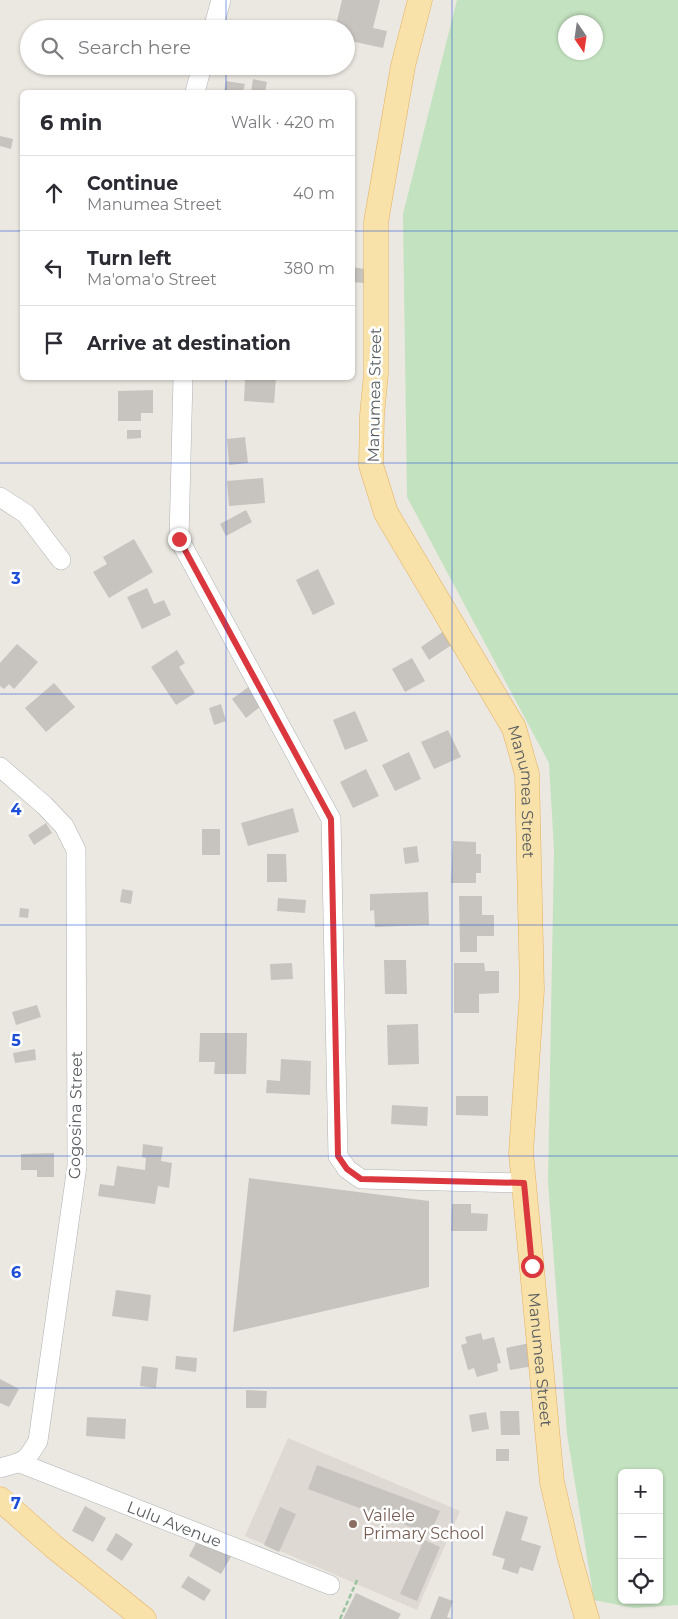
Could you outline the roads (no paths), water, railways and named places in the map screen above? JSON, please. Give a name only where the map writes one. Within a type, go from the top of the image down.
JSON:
[{"type":"main road","name":"Manumea Street","points":[[420,0],[404,66],[376,222],[376,374],[372,415],[372,465],[386,513],[514,728],[527,774],[532,990],[520,1153],[552,1482],[587,1619]]},
{"type":"main road","points":[[0,1499],[53,1546],[144,1619]]},
{"type":"street","points":[[215,20],[221,0]]},
{"type":"street","points":[[196,90],[200,75]]},
{"type":"street","points":[[183,380],[179,539],[331,819],[338,1156],[347,1169],[361,1179],[524,1183]]},
{"type":"street","points":[[0,498],[26,514],[61,560]]},
{"type":"street","name":"Gogosina Street","points":[[0,767],[44,805],[64,826],[76,850],[77,1166],[38,1441],[28,1458],[20,1463]]},
{"type":"street","points":[[0,1468],[20,1463]]},
{"type":"street","name":"Lulu Avenue","points":[[20,1463],[330,1585]]},
{"type":"place","name":"Vailele Primary School","points":[[353,1524]]}]
